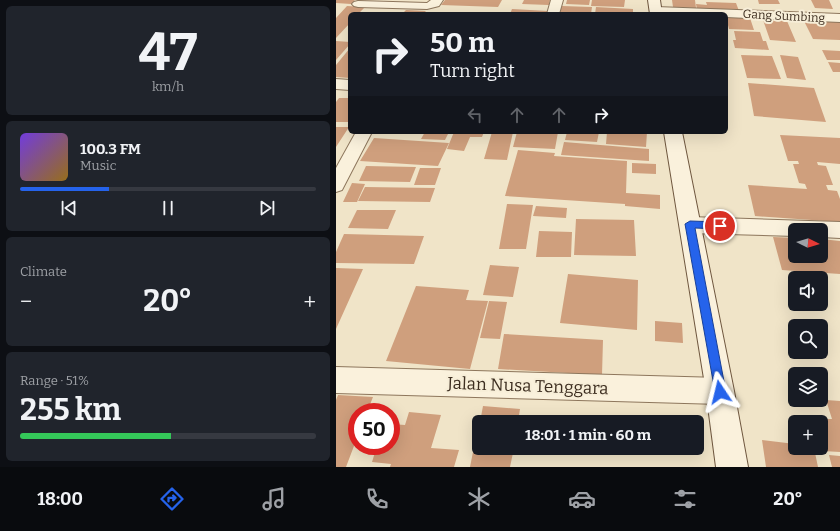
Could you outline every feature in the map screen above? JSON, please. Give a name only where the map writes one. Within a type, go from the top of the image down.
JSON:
[{"type":"main road","points":[[336,84],[348,85]]},
{"type":"main road","points":[[673,134],[732,467]]},
{"type":"street","points":[[358,4],[428,6],[435,4],[437,0]]},
{"type":"street","points":[[554,12],[557,0]]},
{"type":"street","name":"Gang Sumbing","points":[[656,8],[723,12]]},
{"type":"street","name":"Gang Sumbing","points":[[728,12],[839,19]]},
{"type":"street","points":[[336,184],[363,134]]},
{"type":"street","points":[[690,224],[840,230]]},
{"type":"street","name":"Jalan Nusa Tenggara","points":[[336,380],[720,392]]},
{"type":"building","points":[[336,0],[355,0],[351,4],[336,3]]},
{"type":"building","points":[[445,0],[502,0],[498,7],[441,5]]},
{"type":"building","points":[[524,0],[550,0],[549,5],[522,4]]},
{"type":"building","points":[[567,0],[590,0],[589,5],[566,4]]},
{"type":"building","points":[[592,0],[625,0],[624,7],[591,6]]},
{"type":"building","points":[[672,0],[695,0],[696,8],[673,7]]},
{"type":"building","points":[[758,0],[778,0],[780,4],[759,4]]},
{"type":"building","points":[[811,0],[829,0],[833,9],[815,8]]},
{"type":"building","points":[[706,2],[736,3],[739,11],[697,9],[696,4],[707,5]]},
{"type":"building","points":[[347,6],[365,7],[360,12],[348,12],[348,25],[336,38],[336,18]]},
{"type":"building","points":[[562,6],[592,7],[591,12],[560,12]]},
{"type":"building","points":[[596,7],[633,9],[633,12],[595,12]]},
{"type":"building","points":[[512,9],[548,11],[548,12],[511,12]]},
{"type":"building","points":[[406,10],[426,11],[425,12],[404,12]]},
{"type":"building","points":[[728,17],[750,18],[754,30],[729,29]]},
{"type":"building","points":[[763,20],[787,21],[796,42],[770,40]]},
{"type":"building","points":[[804,21],[840,22],[840,40],[813,39]]},
{"type":"building","points":[[734,31],[760,32],[763,41],[766,41],[769,50],[735,48],[733,40],[736,40]]},
{"type":"building","points":[[336,41],[348,42],[348,46],[336,60]]},
{"type":"building","points":[[348,50],[348,78],[336,77],[336,65]]},
{"type":"building","points":[[822,50],[840,51],[840,60],[827,60]]},
{"type":"building","points":[[741,55],[772,56],[781,79],[747,78]]},
{"type":"building","points":[[780,55],[798,57],[806,80],[787,78]]},
{"type":"building","points":[[828,62],[840,63],[840,72],[833,72]]},
{"type":"building","points":[[748,83],[814,88],[826,122],[754,116]]},
{"type":"building","points":[[339,98],[348,98],[348,122],[336,122],[336,102]]},
{"type":"building","points":[[336,127],[348,127],[348,129],[336,147]]},
{"type":"building","points":[[424,134],[448,134],[445,140],[421,139]]},
{"type":"building","points":[[453,134],[483,134],[482,137],[470,137],[464,151],[447,149]]},
{"type":"building","points":[[491,134],[513,134],[507,160],[484,159]]},
{"type":"building","points":[[516,134],[558,134],[555,149],[513,147]]},
{"type":"building","points":[[566,134],[599,134],[597,142],[565,140]]},
{"type":"building","points":[[607,134],[647,134],[646,147],[606,144]]},
{"type":"building","points":[[780,135],[840,138],[840,164],[817,162],[818,165],[826,166],[833,185],[826,185],[828,190],[837,191],[840,199],[840,222],[755,216],[748,185],[807,189],[805,184],[799,183],[793,164],[799,164],[798,161],[788,161]]},
{"type":"building","points":[[374,138],[449,143],[438,166],[360,161]]},
{"type":"building","points":[[564,142],[649,149],[649,161],[561,155]]},
{"type":"building","points":[[518,150],[555,153],[554,156],[627,161],[626,193],[660,195],[660,209],[625,206],[625,204],[505,196]]},
{"type":"building","points":[[632,163],[656,164],[656,174],[632,173]]},
{"type":"building","points":[[366,166],[416,167],[410,182],[359,181]]},
{"type":"building","points":[[420,168],[441,168],[435,185],[414,185]]},
{"type":"building","points":[[352,183],[365,184],[357,202],[343,202]]},
{"type":"building","points":[[365,187],[435,188],[430,202],[358,201]]},
{"type":"building","points":[[507,204],[533,205],[526,249],[499,249]]},
{"type":"building","points":[[536,206],[567,208],[566,218],[533,216]]},
{"type":"building","points":[[357,210],[396,210],[388,229],[348,228]]},
{"type":"building","points":[[576,219],[634,220],[636,256],[574,255]]},
{"type":"building","points":[[539,231],[572,232],[571,257],[536,257]]},
{"type":"building","points":[[344,234],[424,236],[414,264],[336,263],[336,252]]},
{"type":"building","points":[[773,237],[788,238],[788,263],[828,263],[828,240],[840,241],[840,274],[828,273],[828,271],[782,270]]},
{"type":"building","points":[[490,265],[519,267],[513,297],[483,295]]},
{"type":"building","points":[[336,268],[363,269],[336,329]]},
{"type":"building","points":[[568,274],[638,280],[637,330],[560,323]]},
{"type":"building","points":[[416,286],[469,290],[466,300],[488,301],[470,369],[386,361]]},
{"type":"building","points":[[489,301],[507,302],[500,339],[480,338]]},
{"type":"building","points":[[655,321],[682,323],[683,343],[655,341]]},
{"type":"building","points":[[504,334],[603,340],[602,375],[498,369]]},
{"type":"building","points":[[338,395],[373,397],[371,403],[348,403],[348,455],[351,455],[346,467],[336,467],[336,400]]},
{"type":"building","points":[[828,400],[840,401],[840,452],[828,451],[828,419],[832,419],[828,406]]},
{"type":"building","points":[[483,406],[520,409],[519,415],[481,415]]},
{"type":"building","points":[[409,412],[441,415],[431,448],[459,450],[454,467],[390,467],[391,464],[372,462],[374,455],[400,455],[400,425],[405,425]]},
{"type":"building","points":[[762,440],[788,443],[788,455],[815,455],[818,467],[766,467]]},
{"type":"building","points":[[472,455],[513,455],[510,467],[470,467]]},
{"type":"building","points":[[829,455],[840,456],[840,467],[832,467]]},
{"type":"route","points":[[720,226],[690,224],[720,392]]}]
